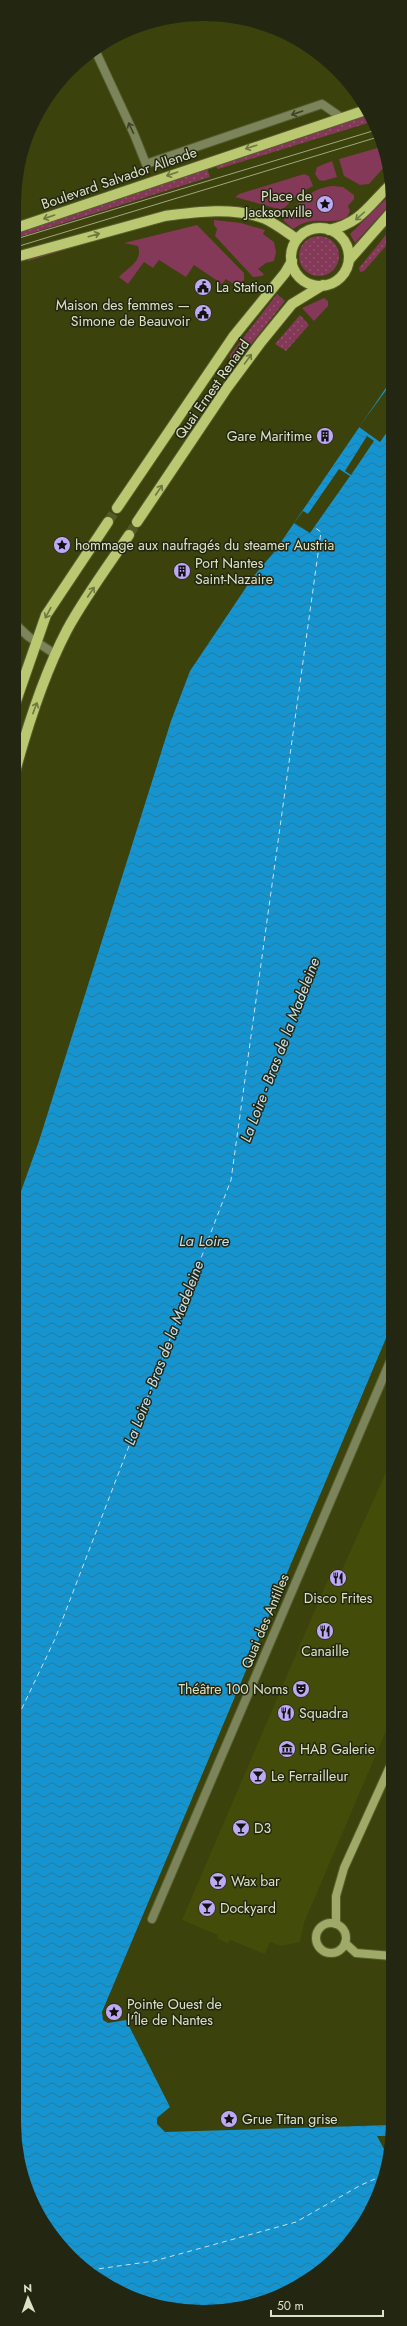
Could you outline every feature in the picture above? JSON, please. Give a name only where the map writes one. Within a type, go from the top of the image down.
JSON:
[{"type":"main road","points":[[342,118],[362,111]]},
{"type":"main road","name":"Boulevard Salvador Allende","points":[[21,226],[342,118]]},
{"type":"main road","points":[[386,190],[357,219],[346,226],[329,230],[313,229],[297,239],[292,251],[292,261],[295,271],[303,279],[312,284],[323,285],[339,278],[346,268],[349,260],[386,218]]},
{"type":"main road","points":[[21,256],[164,216],[210,212],[262,218],[297,239]]},
{"type":"main road","points":[[329,230],[337,233],[344,241],[349,260]]},
{"type":"main road","name":"Quai Ernest Renaud","points":[[117,508],[233,337],[285,273],[292,261]]},
{"type":"main road","name":"Quai Ernest Renaud","points":[[137,522],[227,388],[261,342],[292,304],[323,285]]},
{"type":"main road","points":[[21,686],[46,615],[108,522]]},
{"type":"main road","points":[[21,748],[24,736],[55,654],[68,628],[129,536]]},
{"type":"main road","points":[[336,1924],[336,1896],[344,1868],[386,1775]]},
{"type":"main road","points":[[328,1923],[336,1924],[345,1932],[345,1944],[339,1951],[330,1954],[321,1950],[316,1944],[317,1932],[322,1926],[328,1923]]},
{"type":"main road","points":[[345,1944],[356,1953],[386,1956]]},
{"type":"street","points":[[97,55],[134,134],[146,164],[322,104],[342,118]]},
{"type":"street","points":[[21,629],[36,642],[55,654]]},
{"type":"street","name":"Quai des Antilles","points":[[152,1919],[386,1371]]},
{"type":"shaded area","points":[[364,116],[367,123],[218,169],[214,165]]},
{"type":"shaded area","points":[[377,148],[382,169],[369,184],[360,185],[344,176],[339,159]]},
{"type":"shaded area","points":[[332,161],[337,177],[323,181],[319,180],[315,174],[317,167]]},
{"type":"shaded area","points":[[207,168],[210,177],[21,236],[21,229]]},
{"type":"shaded area","points":[[304,174],[309,176],[313,186],[301,192],[282,210],[235,197],[239,194]]},
{"type":"shaded area","points":[[325,187],[343,187],[354,195],[354,199],[348,206],[350,211],[347,217],[334,221],[308,222],[293,229],[283,220],[311,193]]},
{"type":"shaded area","points":[[386,199],[386,209],[355,243],[350,234]]},
{"type":"shaded area","points":[[214,220],[241,223],[265,230],[263,234],[274,242],[276,252],[274,261],[266,263],[258,269],[264,274],[262,276],[253,277],[215,236],[217,229],[214,225]]},
{"type":"shaded area","points":[[197,225],[244,273],[244,280],[238,287],[226,279],[222,284],[194,265],[186,277],[159,260],[153,268],[144,262],[128,284],[119,277],[134,264],[137,260],[139,252],[138,246],[124,243]]},
{"type":"shaded area","points":[[386,235],[386,246],[364,271],[360,272],[359,268]]},
{"type":"shaded area","points":[[323,236],[330,239],[336,245],[339,256],[338,264],[330,273],[323,276],[315,276],[308,273],[300,264],[299,252],[302,245],[311,237]]},
{"type":"shaded area","points":[[89,239],[91,242],[28,261],[27,258]]},
{"type":"shaded area","points":[[277,294],[285,301],[238,361],[231,362],[230,355]]},
{"type":"shaded area","points":[[324,298],[328,301],[328,306],[314,321],[302,308]]},
{"type":"shaded area","points":[[300,315],[309,325],[286,351],[275,344]]},
{"type":"shaded area","points":[[386,1472],[386,1731],[304,1923],[300,1942],[281,1946],[270,1942],[265,1954],[230,1940],[228,1944],[217,1938],[218,1935],[182,1920],[333,1568],[341,1572]]},
{"type":"water","name":"La Loire","points":[[386,388],[386,1338],[102,2012],[103,2020],[108,2023],[126,2020],[170,2107],[157,2118],[157,2124],[165,2132],[386,2125],[386,2134],[380,2170],[362,2214],[341,2243],[324,2260],[295,2281],[251,2299],[215,2305],[192,2305],[156,2299],[134,2291],[112,2281],[74,2252],[45,2214],[35,2192],[27,2170],[21,2134],[21,1191],[39,1141],[171,721],[190,671],[253,577],[275,551]]},
{"type":"pier","points":[[386,390],[386,434],[380,442],[359,427]]},
{"type":"pier","points":[[367,436],[374,441],[351,475],[345,471]]},
{"type":"pier","points":[[339,469],[350,476],[310,533],[294,523],[303,511],[308,514]]},
{"type":"pier","points":[[377,2136],[386,2136],[384,2148]]},
{"type":"ferry route","points":[[21,1710],[55,1639],[231,1180],[321,532],[314,527]]},
{"type":"ferry route","points":[[95,2269],[154,2261],[296,2222],[361,2185],[377,2178]]},
{"type":"tunnel","points":[[108,522],[117,508]]},
{"type":"tunnel","points":[[129,535],[137,522]]},
{"type":"tram line","points":[[21,237],[371,132]]},
{"type":"tram line","points":[[21,245],[374,138]]},
{"type":"place","name":"Place de Jacksonville","points":[[325,204]]},
{"type":"place","name":"La Station","points":[[203,287]]},
{"type":"place","name":"Maison des femmes — Simone de Beauvoir","points":[[203,313]]},
{"type":"place","name":"Gare Maritime","points":[[325,436]]},
{"type":"place","name":"hommage aux naufragés du steamer Austria","points":[[62,545]]},
{"type":"place","name":"Port Nantes Saint-Nazaire","points":[[182,571]]},
{"type":"place","name":"Disco Frites","points":[[338,1578]]},
{"type":"place","name":"Canaille","points":[[325,1631]]},
{"type":"place","name":"Théâtre 100 Noms","points":[[301,1689]]},
{"type":"place","name":"Squadra","points":[[286,1713]]},
{"type":"place","name":"HAB Galerie","points":[[287,1749]]},
{"type":"place","name":"Le Ferrailleur","points":[[258,1776]]},
{"type":"place","name":"D3","points":[[241,1828]]},
{"type":"place","name":"Wax bar","points":[[218,1881]]},
{"type":"place","name":"Dockyard","points":[[207,1908]]},
{"type":"place","name":"Pointe Ouest de l'Île de Nantes","points":[[114,2012]]},
{"type":"place","name":"Grue Titan grise","points":[[229,2119]]},
{"type":"water label","name":"La Loire - Bras de la Madeleine","points":[[280,1050]]},
{"type":"water label","name":"La Loire - Bras de la Madeleine","points":[[164,1353]]}]
